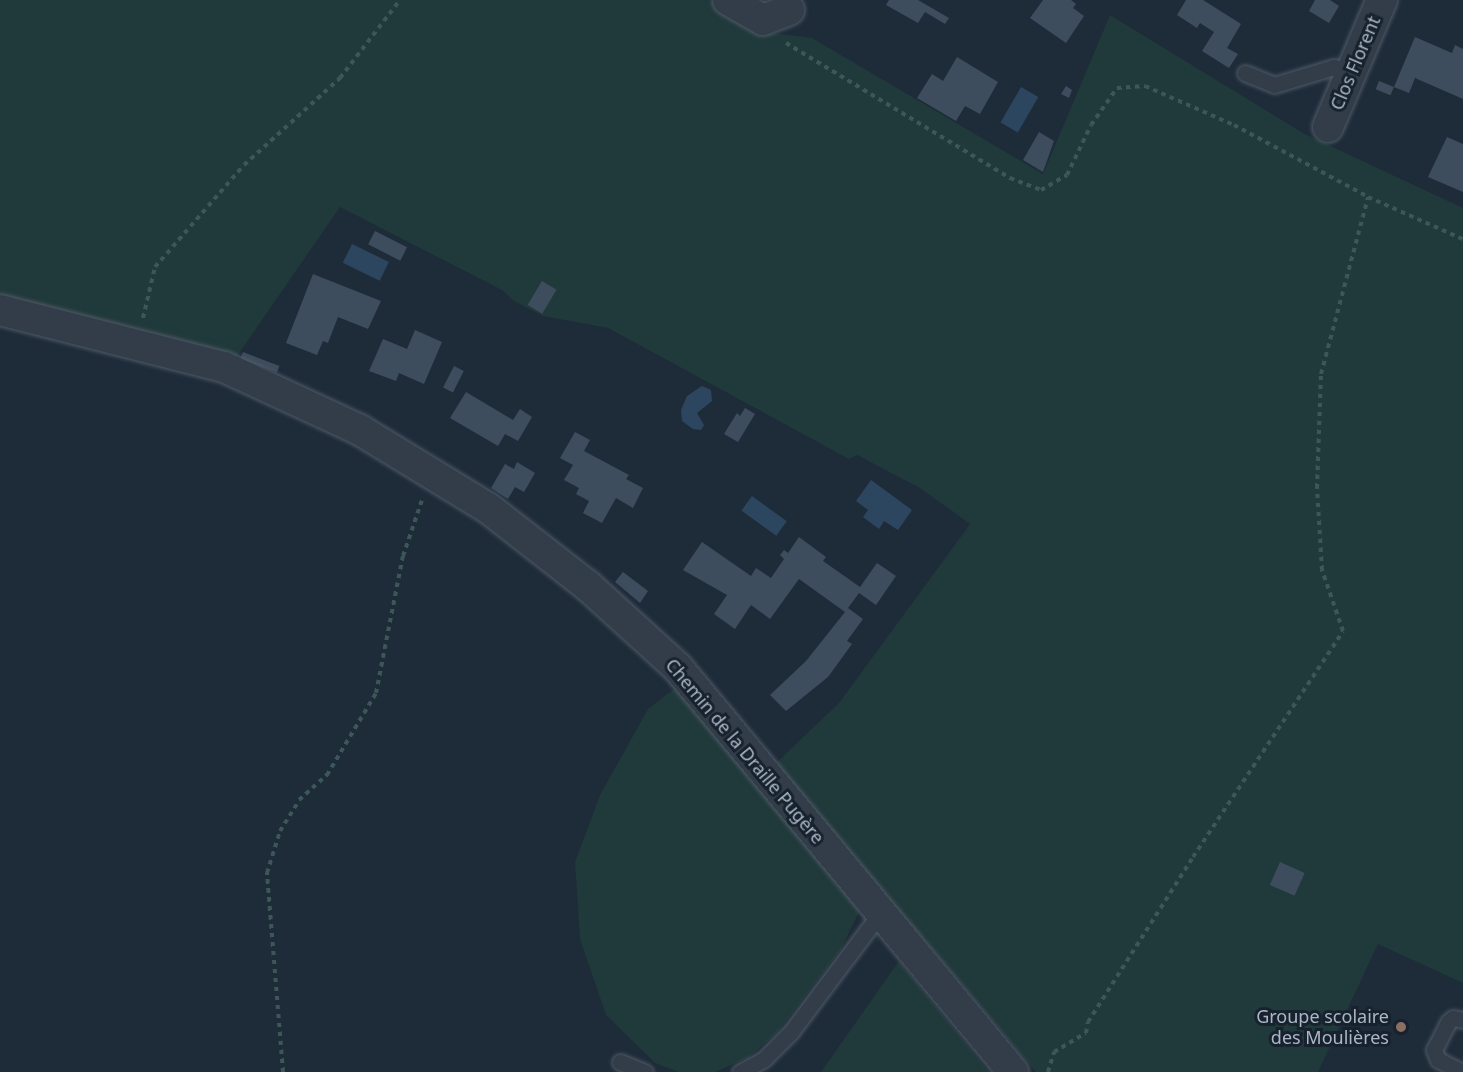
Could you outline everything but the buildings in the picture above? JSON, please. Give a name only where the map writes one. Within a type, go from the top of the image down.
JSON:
[{"type":"street","points":[[728,0],[776,15]]},
{"type":"street","name":"Clos Florent","points":[[1328,127],[1382,0]]},
{"type":"street","name":"Chemin de la Draille Pugère","points":[[0,310],[137,343],[224,367],[360,430],[488,508],[560,565],[678,668],[1013,1072]]},
{"type":"lane","points":[[1245,73],[1274,85],[1334,67],[1352,71]]},
{"type":"lane","points":[[740,1072],[764,1059],[791,1032],[881,912]]},
{"type":"lane","points":[[1461,1072],[1438,1060],[1434,1050],[1448,1022],[1453,1018],[1463,1020]]},
{"type":"lane","points":[[620,1062],[645,1072]]},
{"type":"path","points":[[137,343],[155,267],[244,165],[340,78],[400,0]]},
{"type":"path","points":[[776,15],[802,56],[1010,178],[1041,190],[1066,175],[1091,125],[1117,88],[1145,86],[1252,133],[1368,197],[1463,239]]},
{"type":"path","points":[[1048,1072],[1054,1052],[1086,1033],[1088,1022],[1193,857],[1343,631],[1322,570],[1317,488],[1321,374],[1368,197]]},
{"type":"path","points":[[283,1072],[267,873],[284,823],[298,800],[327,775],[376,693],[403,556],[433,474]]},
{"type":"green space","points":[[0,0],[709,0],[764,32],[812,38],[1043,174],[1110,15],[1303,133],[1463,208],[1463,983],[1378,944],[1318,1072],[1036,1072],[775,764],[839,703],[970,524],[920,488],[857,455],[849,459],[608,328],[543,316],[514,301],[502,290],[340,207],[233,362],[0,298]]},
{"type":"green space","points":[[676,687],[863,904],[841,949],[776,1034],[747,1058],[715,1072],[679,1072],[655,1063],[606,1015],[580,939],[575,862],[600,795],[648,709]]},
{"type":"green space","points":[[899,961],[989,1072],[821,1072]]},
{"type":"water","points":[[1021,87],[1038,97],[1018,133],[1000,123]]},
{"type":"water","points":[[352,244],[389,262],[380,281],[343,263]]},
{"type":"water","points":[[702,386],[711,390],[712,401],[697,413],[704,425],[701,430],[693,429],[682,421],[681,410],[687,396]]},
{"type":"water","points":[[871,480],[912,510],[898,530],[884,521],[879,529],[863,517],[868,510],[856,501]]},
{"type":"water","points":[[752,496],[787,521],[776,536],[741,511]]},
{"type":"place","name":"Groupe scolaire des Moulières","points":[[1401,1027]]}]
